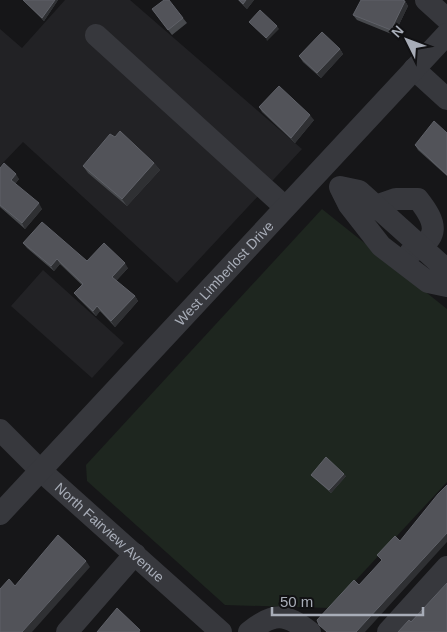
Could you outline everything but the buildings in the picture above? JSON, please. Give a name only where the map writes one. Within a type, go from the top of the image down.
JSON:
[{"type":"street","points":[[426,0],[447,19]]},
{"type":"street","name":"West Limberlost Drive","points":[[0,514],[447,34]]},
{"type":"street","points":[[96,35],[285,208]]},
{"type":"street","points":[[414,69],[442,95]]},
{"type":"street","points":[[320,170],[340,187],[349,205],[369,233],[394,256],[428,282],[447,286]]},
{"type":"street","points":[[340,187],[359,191],[447,270]]},
{"type":"street","points":[[376,206],[396,199],[418,199],[432,217],[433,233],[422,247],[409,253],[394,256]]},
{"type":"street","name":"North Fairview Avenue","points":[[0,430],[40,470],[221,632]]},
{"type":"street","points":[[67,632],[135,554]]},
{"type":"street","points":[[388,632],[447,567]]},
{"type":"street","points":[[249,632],[276,617],[291,618],[310,632]]},
{"type":"shaded area","points":[[65,0],[130,0],[302,149],[177,283],[23,142],[0,166],[0,29],[22,48]]},
{"type":"shaded area","points":[[322,209],[447,309],[447,482],[330,608],[225,605],[87,481],[86,465]]},
{"type":"shaded area","points":[[43,270],[124,343],[92,378],[11,306]]}]
